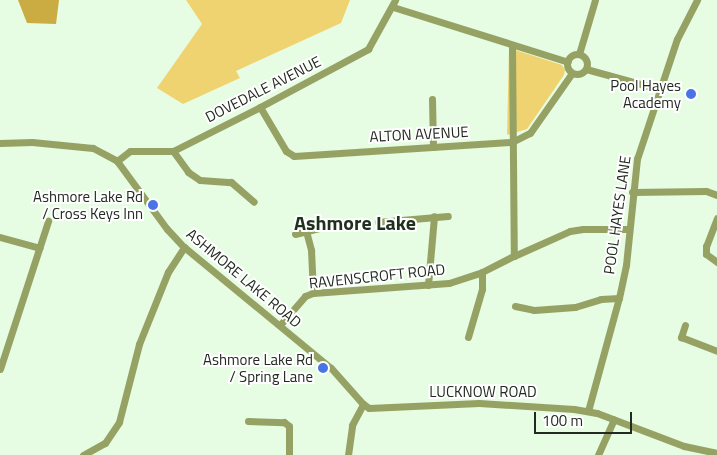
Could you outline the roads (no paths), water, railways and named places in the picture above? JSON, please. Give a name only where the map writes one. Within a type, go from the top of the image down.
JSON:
[{"type":"street","points":[[579,54],[595,0]]},
{"type":"street","name":"POOL HAYES LANE","points":[[588,411],[619,298],[626,265],[632,192],[638,158],[659,89],[677,39],[697,0]]},
{"type":"street","points":[[394,3],[512,45],[568,62]]},
{"type":"street","name":"DOVEDALE AVENUE","points":[[117,161],[130,151],[172,150],[260,107],[368,49],[394,3]]},
{"type":"street","points":[[512,45],[514,256]]},
{"type":"street","points":[[579,54],[571,56],[568,62],[572,73],[582,72],[586,69],[659,89]]},
{"type":"street","points":[[579,54],[587,61],[586,69]]},
{"type":"street","name":"ALTON AVENUE","points":[[260,107],[286,151],[294,156],[512,142],[530,133],[572,73]]},
{"type":"street","points":[[432,99],[433,147]]},
{"type":"street","name":"ASHMORE LAKE ROAD","points":[[0,143],[32,142],[93,148],[117,161],[166,229],[184,247],[331,368],[363,404]]},
{"type":"street","points":[[172,150],[188,172],[200,180],[232,182],[254,202]]},
{"type":"street","points":[[632,192],[706,191],[717,195]]},
{"type":"street","points":[[428,286],[434,216]]},
{"type":"street","points":[[378,222],[408,221],[434,216],[448,216]]},
{"type":"street","points":[[717,218],[706,246],[706,254],[717,262]]},
{"type":"street","points":[[0,369],[48,221]]},
{"type":"street","points":[[295,234],[328,226]]},
{"type":"street","name":"RAVENSCROFT ROAD","points":[[280,325],[305,296],[449,283],[482,272],[570,231],[583,229],[629,229]]},
{"type":"street","points":[[306,231],[311,250],[313,294]]},
{"type":"street","points":[[0,237],[40,248]]},
{"type":"street","points":[[84,455],[105,443],[119,422],[139,344],[168,272],[184,247]]},
{"type":"street","points":[[468,337],[482,289],[482,272]]},
{"type":"street","points":[[515,306],[534,310],[575,307],[601,299],[619,298]]},
{"type":"street","points":[[685,325],[681,337],[717,351]]},
{"type":"street","points":[[348,455],[352,425],[363,404]]},
{"type":"street","name":"LUCKNOW ROAD","points":[[363,404],[370,408],[496,404],[540,405],[588,411],[704,453],[717,453]]},
{"type":"street","points":[[598,455],[614,419]]},
{"type":"street","points":[[248,421],[284,422],[289,426],[289,455]]},
{"type":"place","name":"Pool Hayes Academy","points":[[691,94]]},
{"type":"place","name":"Ashmore Lake Rd / Cross Keys Inn","points":[[153,205]]},
{"type":"place","name":"Ashmore Lake Rd / Spring Lane","points":[[323,368]]},
{"type":"district","name":"Ashmore Lake","points":[[355,222]]}]
